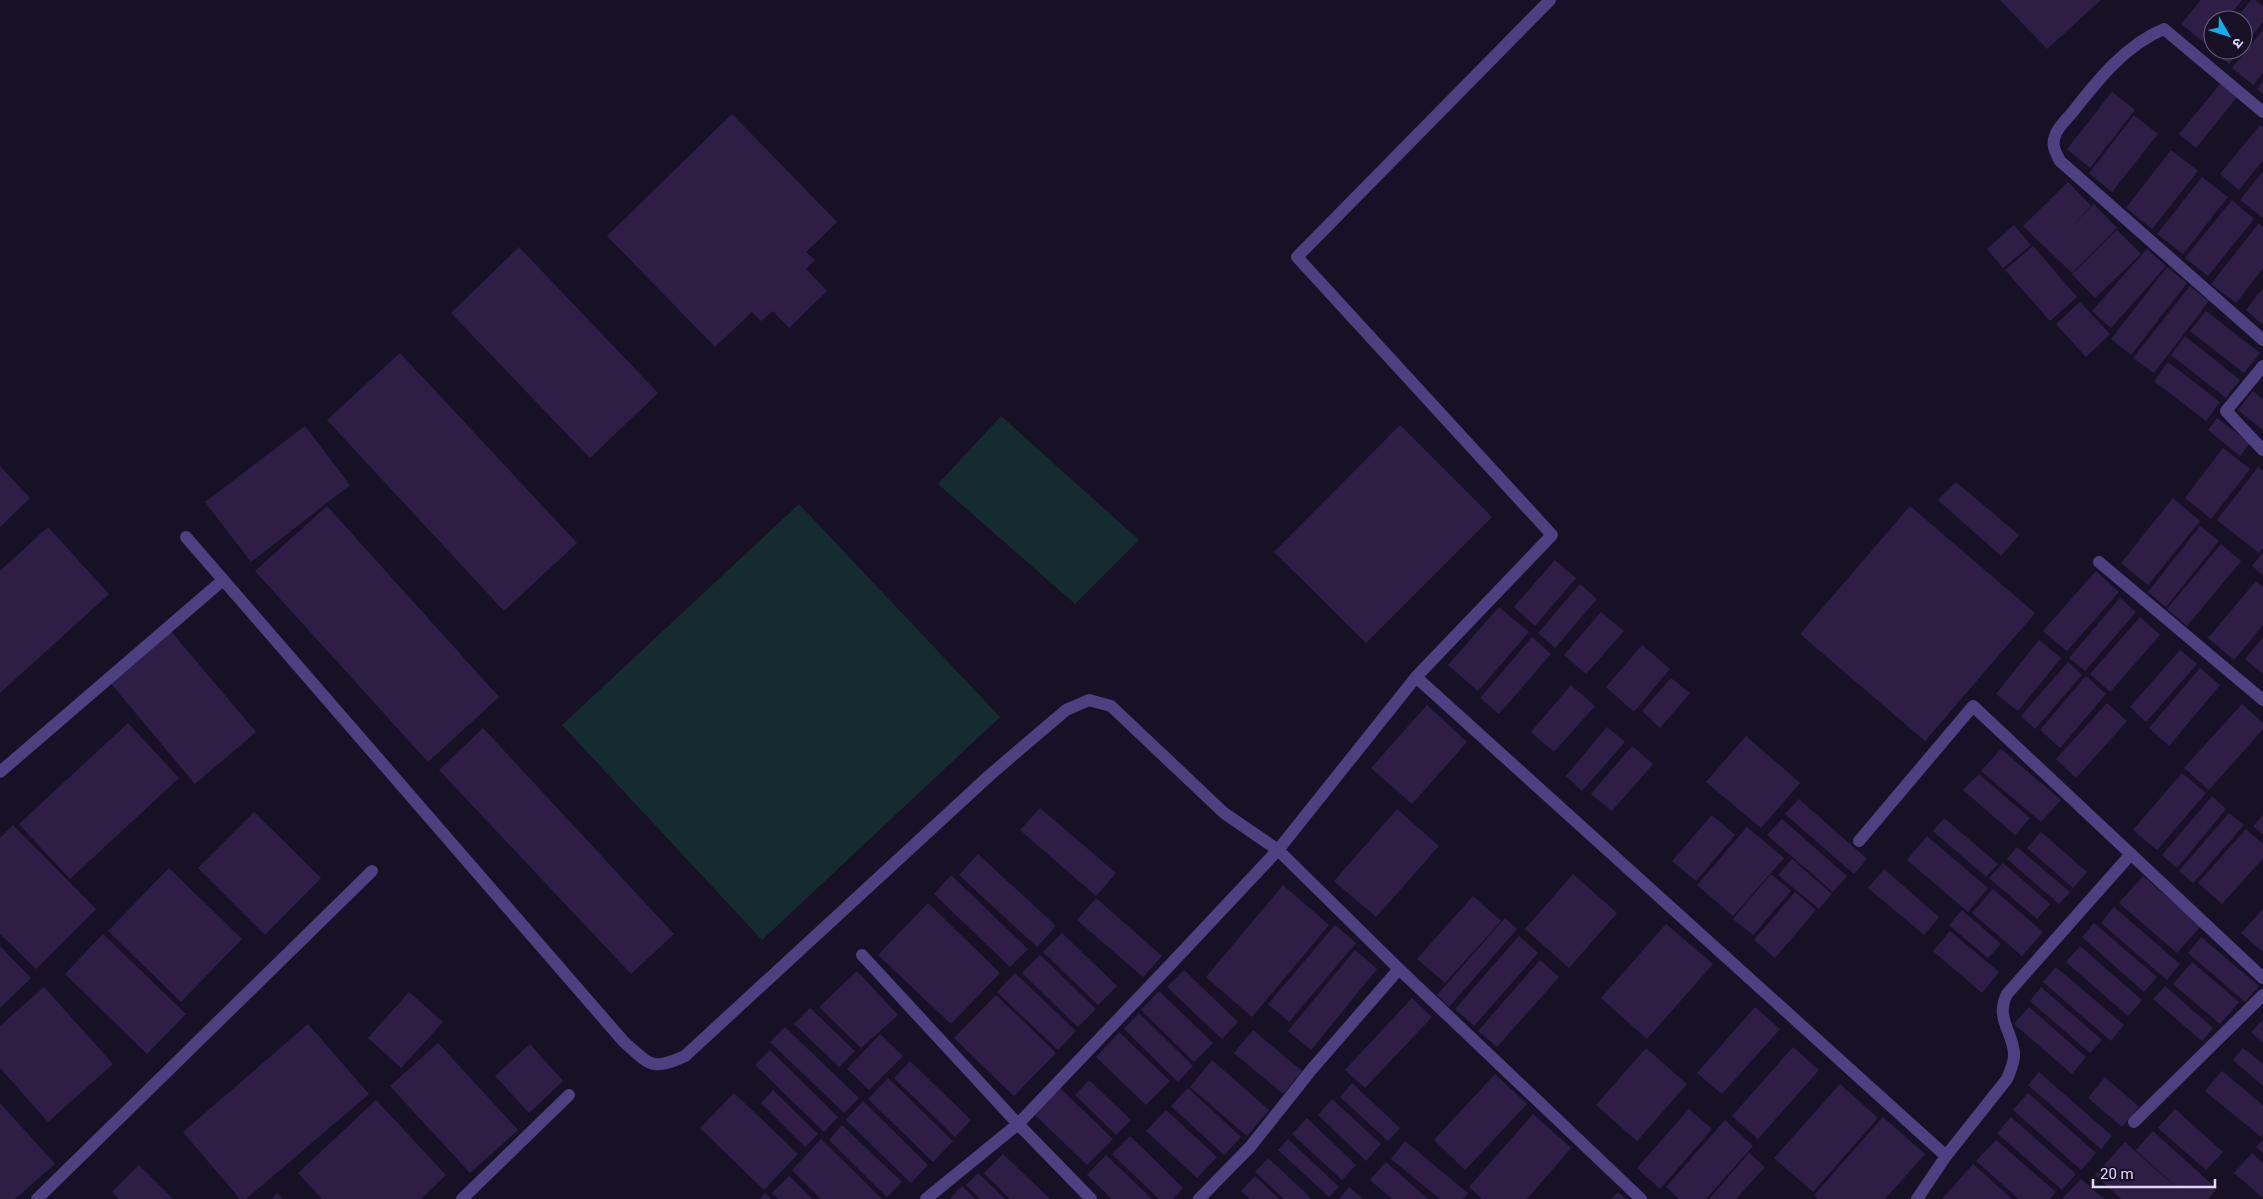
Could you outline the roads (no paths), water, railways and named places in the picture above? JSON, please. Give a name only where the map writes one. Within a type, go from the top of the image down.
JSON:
[{"type":"street","points":[[926,1199],[1018,1124],[1278,850],[1416,677],[1552,535],[1297,257],[1550,0]]},
{"type":"street","points":[[2263,112],[2164,29],[2150,35],[2129,50],[2092,87],[2054,136],[2054,149],[2060,161],[2263,340]]},
{"type":"street","points":[[2263,366],[2226,410],[2263,450]]},
{"type":"street","points":[[186,537],[624,1042],[647,1063],[665,1065],[686,1056],[992,774],[1066,710],[1089,700],[1111,706],[1224,813],[1278,850],[1399,969],[1641,1199]]},
{"type":"street","points":[[2099,562],[2263,700]]},
{"type":"street","points":[[0,772],[223,580]]},
{"type":"street","points":[[1416,677],[1946,1156]]},
{"type":"street","points":[[1858,841],[1972,706],[2263,978]]},
{"type":"street","points":[[1917,1199],[1946,1156],[2006,1079],[2013,1066],[2014,1053],[2003,1018],[2001,1004],[2007,994],[2131,854]]},
{"type":"street","points":[[37,1199],[372,871]]},
{"type":"street","points":[[862,955],[1018,1124],[1091,1199]]},
{"type":"street","points":[[1199,1199],[1250,1147],[1312,1069],[1399,969]]},
{"type":"street","points":[[2134,1122],[2263,994]]},
{"type":"street","points":[[462,1199],[569,1095]]}]
